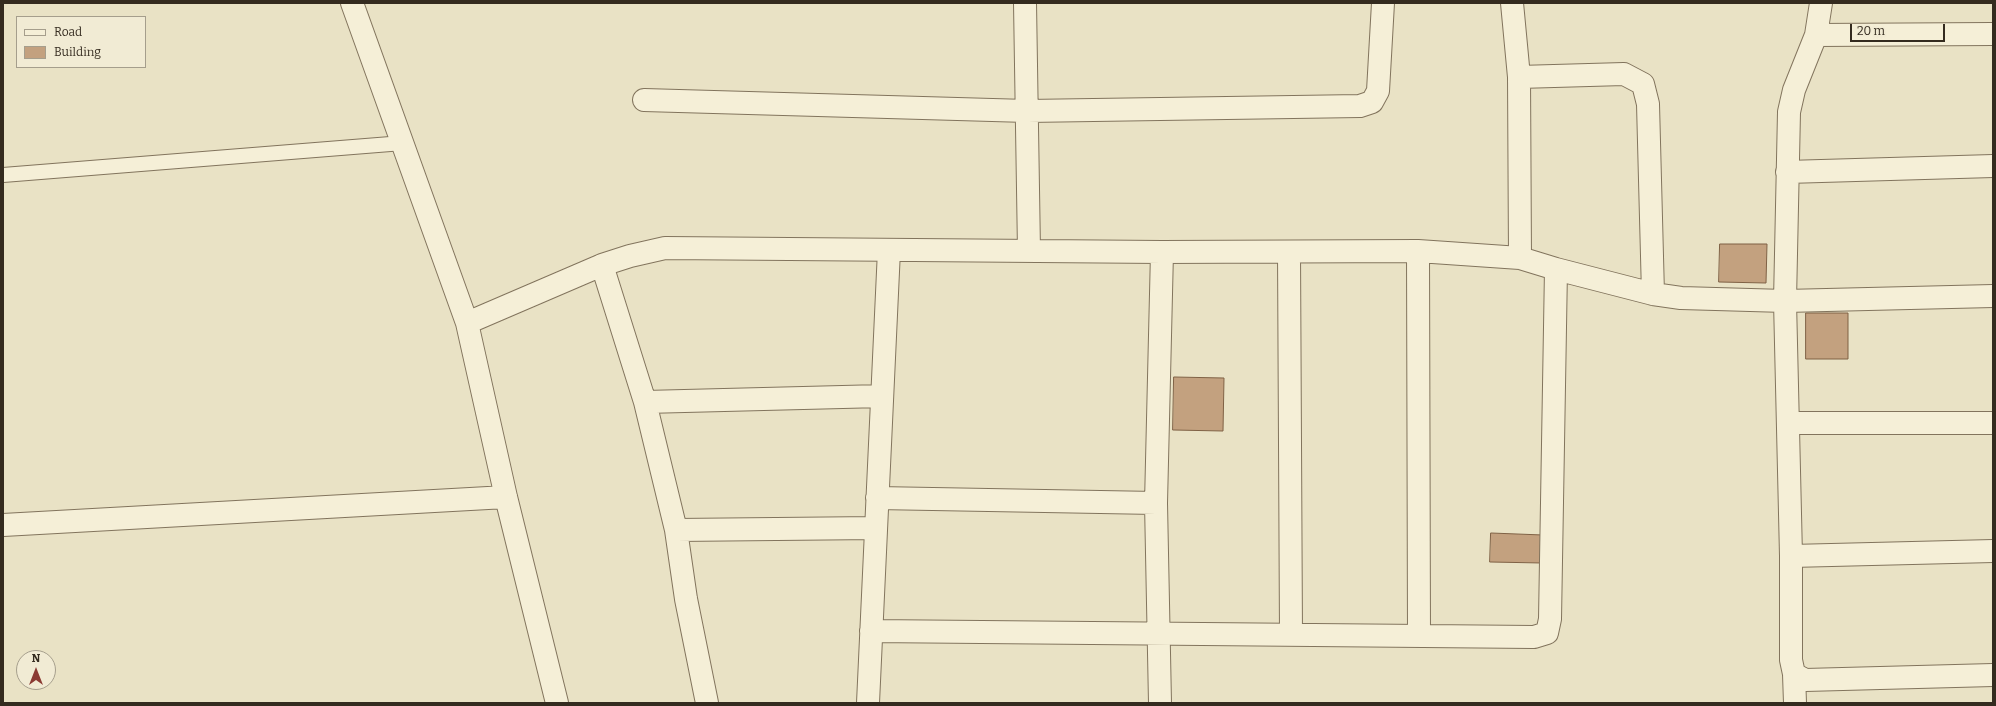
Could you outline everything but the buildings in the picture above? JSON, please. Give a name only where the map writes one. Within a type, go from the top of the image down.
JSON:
[{"type":"street","points":[[352,3],[467,323],[506,497],[558,703]]},
{"type":"street","points":[[1025,3],[1029,251]]},
{"type":"street","points":[[644,100],[1027,111],[1360,106],[1372,102],[1378,91],[1383,3]]},
{"type":"street","points":[[1512,3],[1519,77],[1520,258]]},
{"type":"street","points":[[1795,703],[1794,674],[1791,660],[1791,556],[1785,301],[1789,112],[1794,90],[1816,35],[1821,3]]},
{"type":"street","points":[[1816,35],[1993,34]]},
{"type":"street","points":[[1519,77],[1624,74],[1643,84],[1648,104],[1653,294]]},
{"type":"street","points":[[1787,172],[1993,166]]},
{"type":"street","points":[[467,323],[602,265],[630,256],[665,248],[1162,252],[1418,251],[1520,258],[1556,269],[1653,294],[1681,298],[1785,301],[1993,296]]},
{"type":"street","points":[[868,703],[889,250]]},
{"type":"street","points":[[1418,251],[1419,636]]},
{"type":"street","points":[[1160,703],[1156,503],[1162,252]]},
{"type":"street","points":[[1289,252],[1291,634]]},
{"type":"street","points":[[602,265],[645,402],[676,530],[686,599],[707,703]]},
{"type":"street","points":[[871,631],[1534,637],[1547,633],[1550,611],[1556,269]]},
{"type":"street","points":[[645,402],[882,396]]},
{"type":"street","points":[[1788,423],[1993,422]]},
{"type":"street","points":[[3,525],[506,497]]},
{"type":"street","points":[[877,498],[1156,503]]},
{"type":"street","points":[[676,530],[876,528]]},
{"type":"street","points":[[1791,556],[1993,551]]},
{"type":"street","points":[[1794,674],[1805,680],[1993,675]]},
{"type":"lane","points":[[3,175],[402,143]]}]
